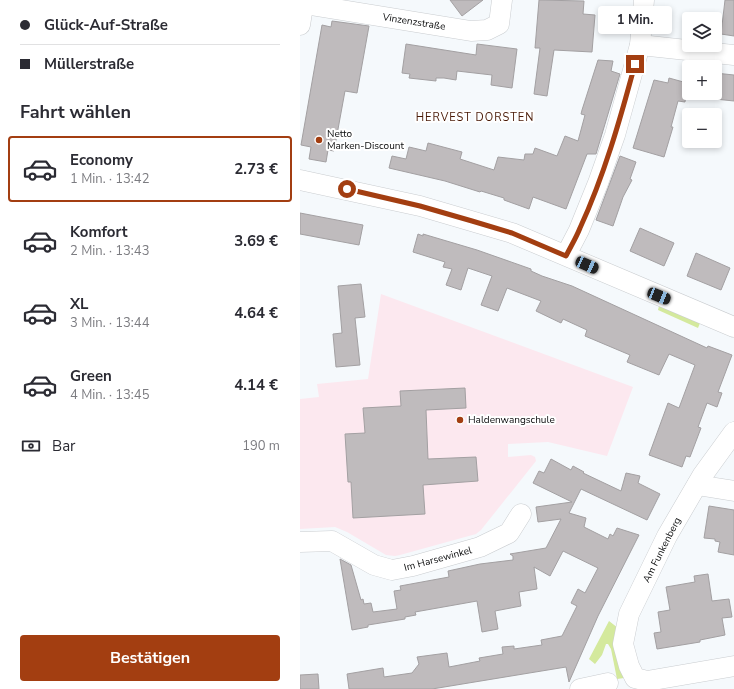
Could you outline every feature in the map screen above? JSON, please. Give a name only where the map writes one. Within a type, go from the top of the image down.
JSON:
[{"type":"street","name":"Vinzenzstraße","points":[[304,2],[471,31],[487,30],[499,24],[502,0]]},
{"type":"street","points":[[566,256],[579,230],[615,135],[640,45],[644,0]]},
{"type":"street","points":[[300,25],[304,2]]},
{"type":"street","points":[[640,45],[734,55]]},
{"type":"street","points":[[300,180],[375,195],[457,216],[512,233],[734,327]]},
{"type":"street","name":"Am Funkenberg","points":[[734,432],[697,485],[667,536],[629,614],[623,644],[629,666],[635,678],[647,681],[734,666]]},
{"type":"street","points":[[697,485],[734,491]]},
{"type":"street","name":"Im Harsewinkel","points":[[300,542],[332,541],[374,565],[392,570],[480,547],[509,533],[521,514]]},
{"type":"street","points":[[580,689],[608,682]]},
{"type":"shaded area","name":"Haldenwangschule","points":[[381,294],[633,387],[607,456],[548,442],[508,444],[508,457],[531,455],[535,457],[536,461],[481,530],[476,534],[400,555],[386,555],[347,532],[335,527],[300,529],[300,399],[319,397],[317,384],[368,379]]},
{"type":"green space","points":[[659,306],[700,323],[698,328],[658,310]]},
{"type":"green space","points":[[609,621],[618,628],[624,678],[617,679],[611,649],[608,644],[606,644],[602,655],[595,664],[589,659]]},
{"type":"building","points":[[450,0],[483,0],[462,16]]},
{"type":"building","points":[[539,0],[584,1],[583,14],[595,15],[592,52],[554,50],[547,96],[534,94],[540,48],[535,48]]},
{"type":"building","points":[[725,0],[734,0],[734,36],[722,34]]},
{"type":"building","points":[[332,21],[369,26],[357,93],[345,91],[334,151],[328,150],[326,162],[309,159],[311,147],[301,145],[322,25],[331,27]]},
{"type":"building","points":[[406,44],[476,55],[477,44],[517,49],[512,88],[491,85],[492,75],[457,71],[456,80],[436,78],[436,81],[409,78],[410,74],[402,73]]},
{"type":"building","points":[[598,60],[613,61],[611,71],[620,74],[596,154],[587,154],[566,209],[533,197],[529,209],[504,200],[504,198],[481,191],[480,192],[445,181],[389,168],[392,156],[406,159],[409,147],[426,151],[428,143],[462,152],[460,159],[494,170],[498,157],[524,160],[525,154],[533,154],[535,148],[557,156],[565,136],[578,141],[585,115],[581,114]]},
{"type":"building","points":[[722,74],[734,75],[734,101],[722,100]]},
{"type":"building","points":[[669,78],[682,82],[682,100],[685,100],[685,102],[678,101],[671,127],[673,127],[664,157],[633,148],[654,80],[668,83]]},
{"type":"building","points":[[620,156],[636,162],[630,179],[632,180],[623,197],[613,226],[596,220]]},
{"type":"building","points":[[300,213],[363,225],[359,245],[300,234]]},
{"type":"building","points":[[640,228],[674,243],[664,266],[630,251]]},
{"type":"building","points":[[418,234],[423,236],[423,234],[477,250],[531,269],[531,271],[542,276],[572,286],[707,348],[708,346],[732,355],[718,392],[722,393],[717,407],[707,403],[698,427],[701,428],[690,457],[686,456],[682,467],[649,455],[668,403],[679,408],[695,365],[669,354],[659,375],[627,362],[630,355],[585,336],[587,330],[563,319],[561,323],[536,311],[541,301],[507,288],[498,311],[481,305],[492,276],[468,268],[461,290],[446,285],[452,269],[443,267],[445,262],[413,252]]},
{"type":"building","points":[[696,253],[730,268],[721,290],[687,276]]},
{"type":"building","points":[[361,284],[365,317],[355,318],[360,365],[336,367],[333,334],[342,333],[338,286]]},
{"type":"building","name":"Haldenwangschule","points":[[465,388],[466,408],[426,410],[428,459],[476,457],[478,481],[423,485],[425,514],[353,518],[351,482],[348,482],[345,434],[365,433],[363,408],[401,406],[400,391]]},
{"type":"building","points":[[551,459],[571,470],[573,466],[584,472],[583,473],[621,491],[626,473],[640,476],[638,483],[660,494],[647,520],[581,489],[569,513],[586,518],[584,527],[608,539],[610,534],[613,536],[617,528],[639,535],[598,616],[569,682],[566,667],[432,689],[349,689],[347,674],[383,668],[384,677],[412,673],[419,664],[417,657],[447,653],[449,667],[480,661],[479,658],[503,654],[502,647],[514,646],[514,649],[542,645],[541,640],[562,636],[577,606],[571,603],[578,589],[585,593],[598,568],[563,551],[550,576],[534,567],[537,589],[519,592],[521,606],[495,611],[498,629],[482,632],[477,601],[415,612],[416,615],[405,617],[405,619],[368,625],[368,627],[352,630],[340,559],[351,565],[361,600],[363,599],[364,604],[371,603],[373,612],[397,609],[394,591],[401,590],[400,586],[449,577],[448,571],[480,564],[513,560],[513,556],[510,554],[546,548],[561,519],[538,522],[536,507],[572,502],[533,483],[539,471],[544,473]]},
{"type":"building","points":[[709,506],[734,510],[734,555],[718,552],[720,542],[715,541],[715,539],[704,538]]},
{"type":"building","points":[[708,574],[712,601],[729,599],[732,617],[722,618],[725,635],[700,640],[700,642],[657,649],[654,633],[661,632],[658,612],[670,610],[666,587],[695,582],[694,576]]},
{"type":"building","points":[[318,674],[319,689],[300,689],[300,675]]},
{"type":"place","name":"Netto Marken-Discount","points":[[319,140]]},
{"type":"place","name":"Haldenwangschule","points":[[460,420]]},
{"type":"district","name":"HERVEST DORSTEN","points":[[475,117]]},
{"type":"route","points":[[347,189],[420,206],[512,233],[566,256],[579,230],[598,183],[615,135],[635,64]]}]
